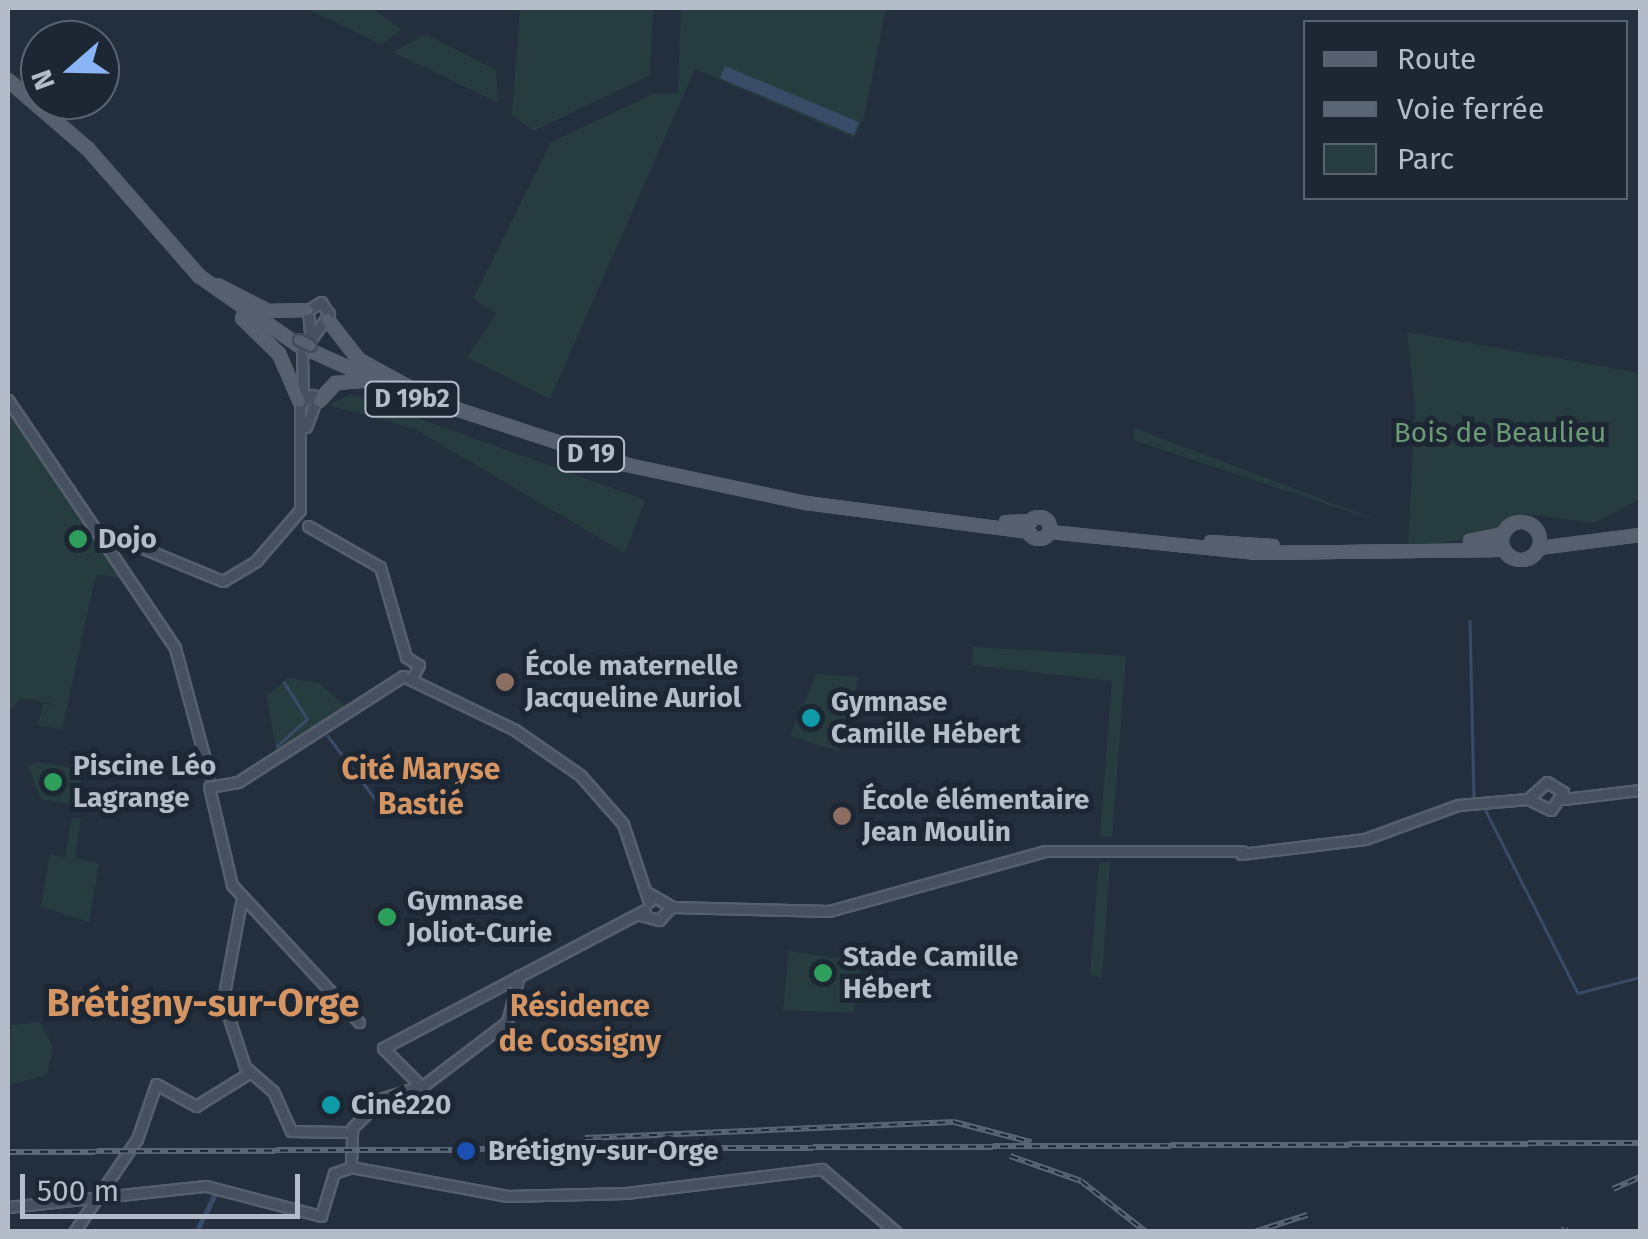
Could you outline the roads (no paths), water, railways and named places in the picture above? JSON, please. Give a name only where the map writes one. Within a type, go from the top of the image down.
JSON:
[{"type":"main road","name":"D 19","points":[[8,77],[81,141],[199,276],[304,345],[421,394],[726,482],[1029,527]]},
{"type":"main road","name":"D 19","points":[[61,120],[217,285],[304,345],[514,430],[756,494],[1029,527]]},
{"type":"main road","points":[[199,276],[280,354],[308,404]]},
{"type":"main road","points":[[217,285],[268,311],[316,318],[359,360],[421,394]]},
{"type":"main road","name":"D 19b2","points":[[308,404],[336,383],[357,379],[514,430]]},
{"type":"main road","points":[[1029,527],[1258,546],[1357,548],[1503,534],[1524,522],[1539,534],[1640,532]]},
{"type":"main road","points":[[1029,527],[1039,539],[1050,528]]},
{"type":"main road","points":[[1050,528],[1257,553],[1504,550],[1521,560],[1538,548],[1640,532]]},
{"type":"main road","points":[[1503,534],[1504,550]]},
{"type":"main road","points":[[1538,548],[1539,534]]},
{"type":"street","points":[[116,546],[228,580],[290,530],[300,510],[308,404],[302,382],[316,318]]},
{"type":"street","points":[[8,403],[90,522],[116,546],[126,575],[178,654],[210,780],[229,880],[238,901],[240,933],[226,982],[224,1005],[249,1073],[273,1090],[291,1131],[344,1131],[382,1098],[420,1086],[510,1019],[519,976]]},
{"type":"street","points":[[300,510],[308,526],[380,567],[413,677],[580,775],[618,815],[647,906],[660,920],[668,908]]},
{"type":"street","points":[[290,530],[308,526]]},
{"type":"street","points":[[210,780],[240,779],[413,677],[418,662],[406,658]]},
{"type":"street","points":[[420,1086],[382,1048],[647,906],[882,903],[1037,852],[1237,850],[1365,839],[1446,808],[1534,798],[1551,782],[1567,795]]},
{"type":"street","points":[[1534,798],[1551,810],[1567,795],[1640,790]]},
{"type":"street","points":[[238,901],[359,1022]]},
{"type":"street","points":[[74,1232],[95,1195],[140,1134],[156,1084],[196,1106],[249,1073]]},
{"type":"street","points":[[8,1207],[95,1195],[217,1187],[321,1216],[347,1166],[344,1131]]},
{"type":"street","points":[[347,1166],[514,1196],[832,1172],[896,1232]]},
{"type":"water","points":[[725,66],[859,122],[854,135],[720,78]]},
{"type":"waterway","points":[[1470,621],[1474,796]]},
{"type":"waterway","points":[[277,746],[307,719],[284,683]]},
{"type":"waterway","points":[[328,736],[376,800]]},
{"type":"waterway","points":[[1484,807],[1578,993],[1640,977]]},
{"type":"waterway","points":[[196,1232],[217,1190]]},
{"type":"railway","points":[[585,1138],[954,1122],[1031,1142]]},
{"type":"railway","points":[[8,1152],[1640,1143]]},
{"type":"railway","points":[[1010,1156],[1081,1181],[1146,1232]]},
{"type":"railway","points":[[1613,1189],[1640,1177]]},
{"type":"railway","points":[[1254,1232],[1307,1215]]},
{"type":"railway","points":[[1564,1232],[1565,1227]]},
{"type":"place","name":"Dojo","points":[[78,539]]},
{"type":"place","name":"École maternelle Jacqueline Auriol","points":[[505,682]]},
{"type":"place","name":"Gymnase Camille Hébert","points":[[811,718]]},
{"type":"place","name":"Piscine Léo Lagrange","points":[[53,782]]},
{"type":"place","name":"École élémentaire Jean Moulin","points":[[842,816]]},
{"type":"place","name":"Gymnase Joliot-Curie","points":[[387,917]]},
{"type":"place","name":"Stade Camille Hébert","points":[[823,973]]},
{"type":"place","name":"Ciné220","points":[[331,1105]]},
{"type":"place","name":"Brétigny-sur-Orge","points":[[466,1151]]},
{"type":"district","name":"Cité Maryse Bastié","points":[[421,786]]},
{"type":"district","name":"Brétigny-sur-Orge","points":[[203,1004]]},
{"type":"district","name":"Résidence de Cossigny","points":[[580,1023]]},
{"type":"park label","name":"Bois de Beaulieu","points":[[1500,433]]}]
